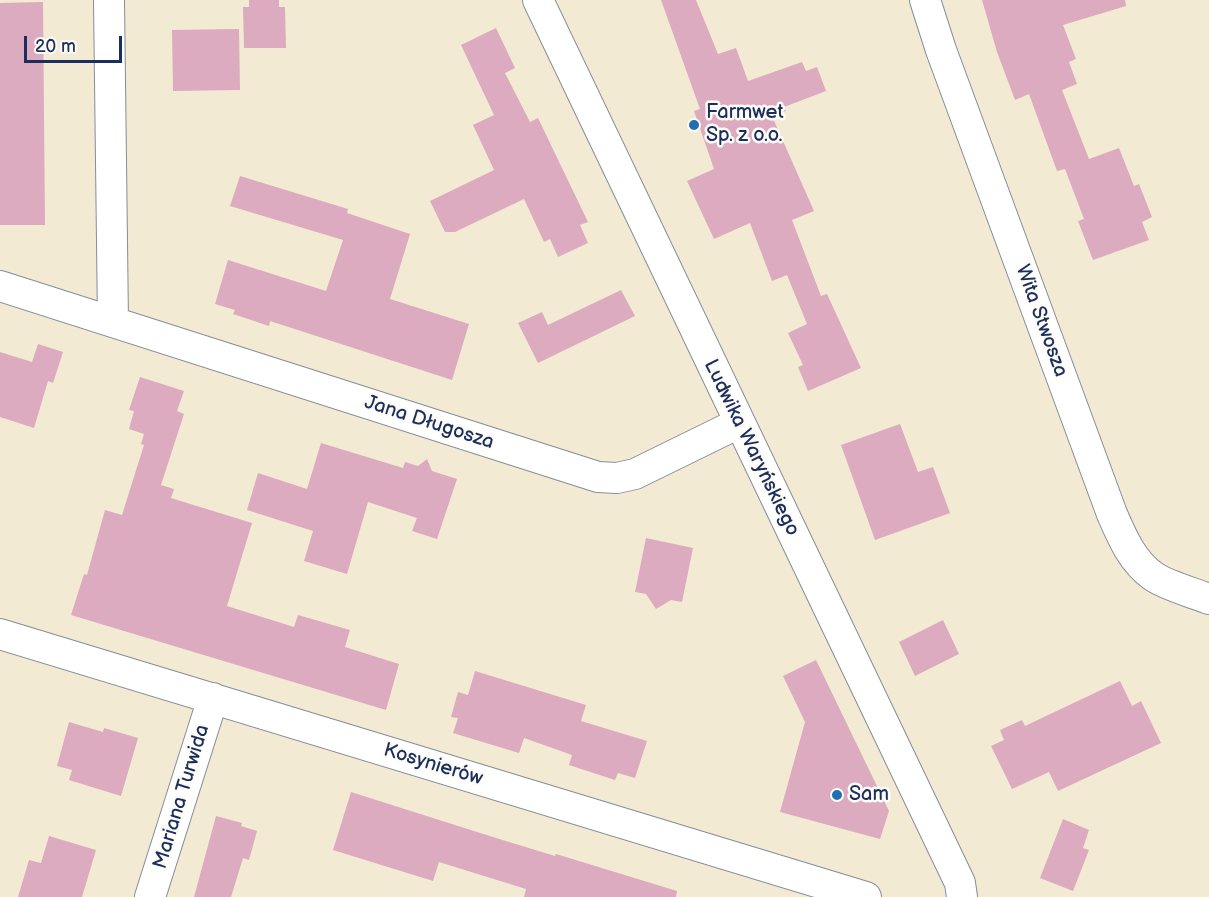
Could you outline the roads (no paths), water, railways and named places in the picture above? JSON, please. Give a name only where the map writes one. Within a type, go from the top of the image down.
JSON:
[{"type":"street","points":[[109,0],[113,322]]},
{"type":"street","name":"Ludwika Waryńskiego","points":[[538,0],[960,883],[962,897]]},
{"type":"street","name":"Wita Stwosza","points":[[925,0],[953,83],[1124,542],[1137,560],[1154,577],[1209,599]]},
{"type":"street","name":"Jana Długosza","points":[[0,285],[598,477],[617,478],[635,474],[739,423]]},
{"type":"street","name":"Kosynierów","points":[[0,634],[866,897]]},
{"type":"street","name":"Mariana Turwida","points":[[150,897],[213,698]]},
{"type":"place","name":"Farmwet Sp. z o.o.","points":[[694,125]]},
{"type":"place","name":"Sam","points":[[837,795]]}]
